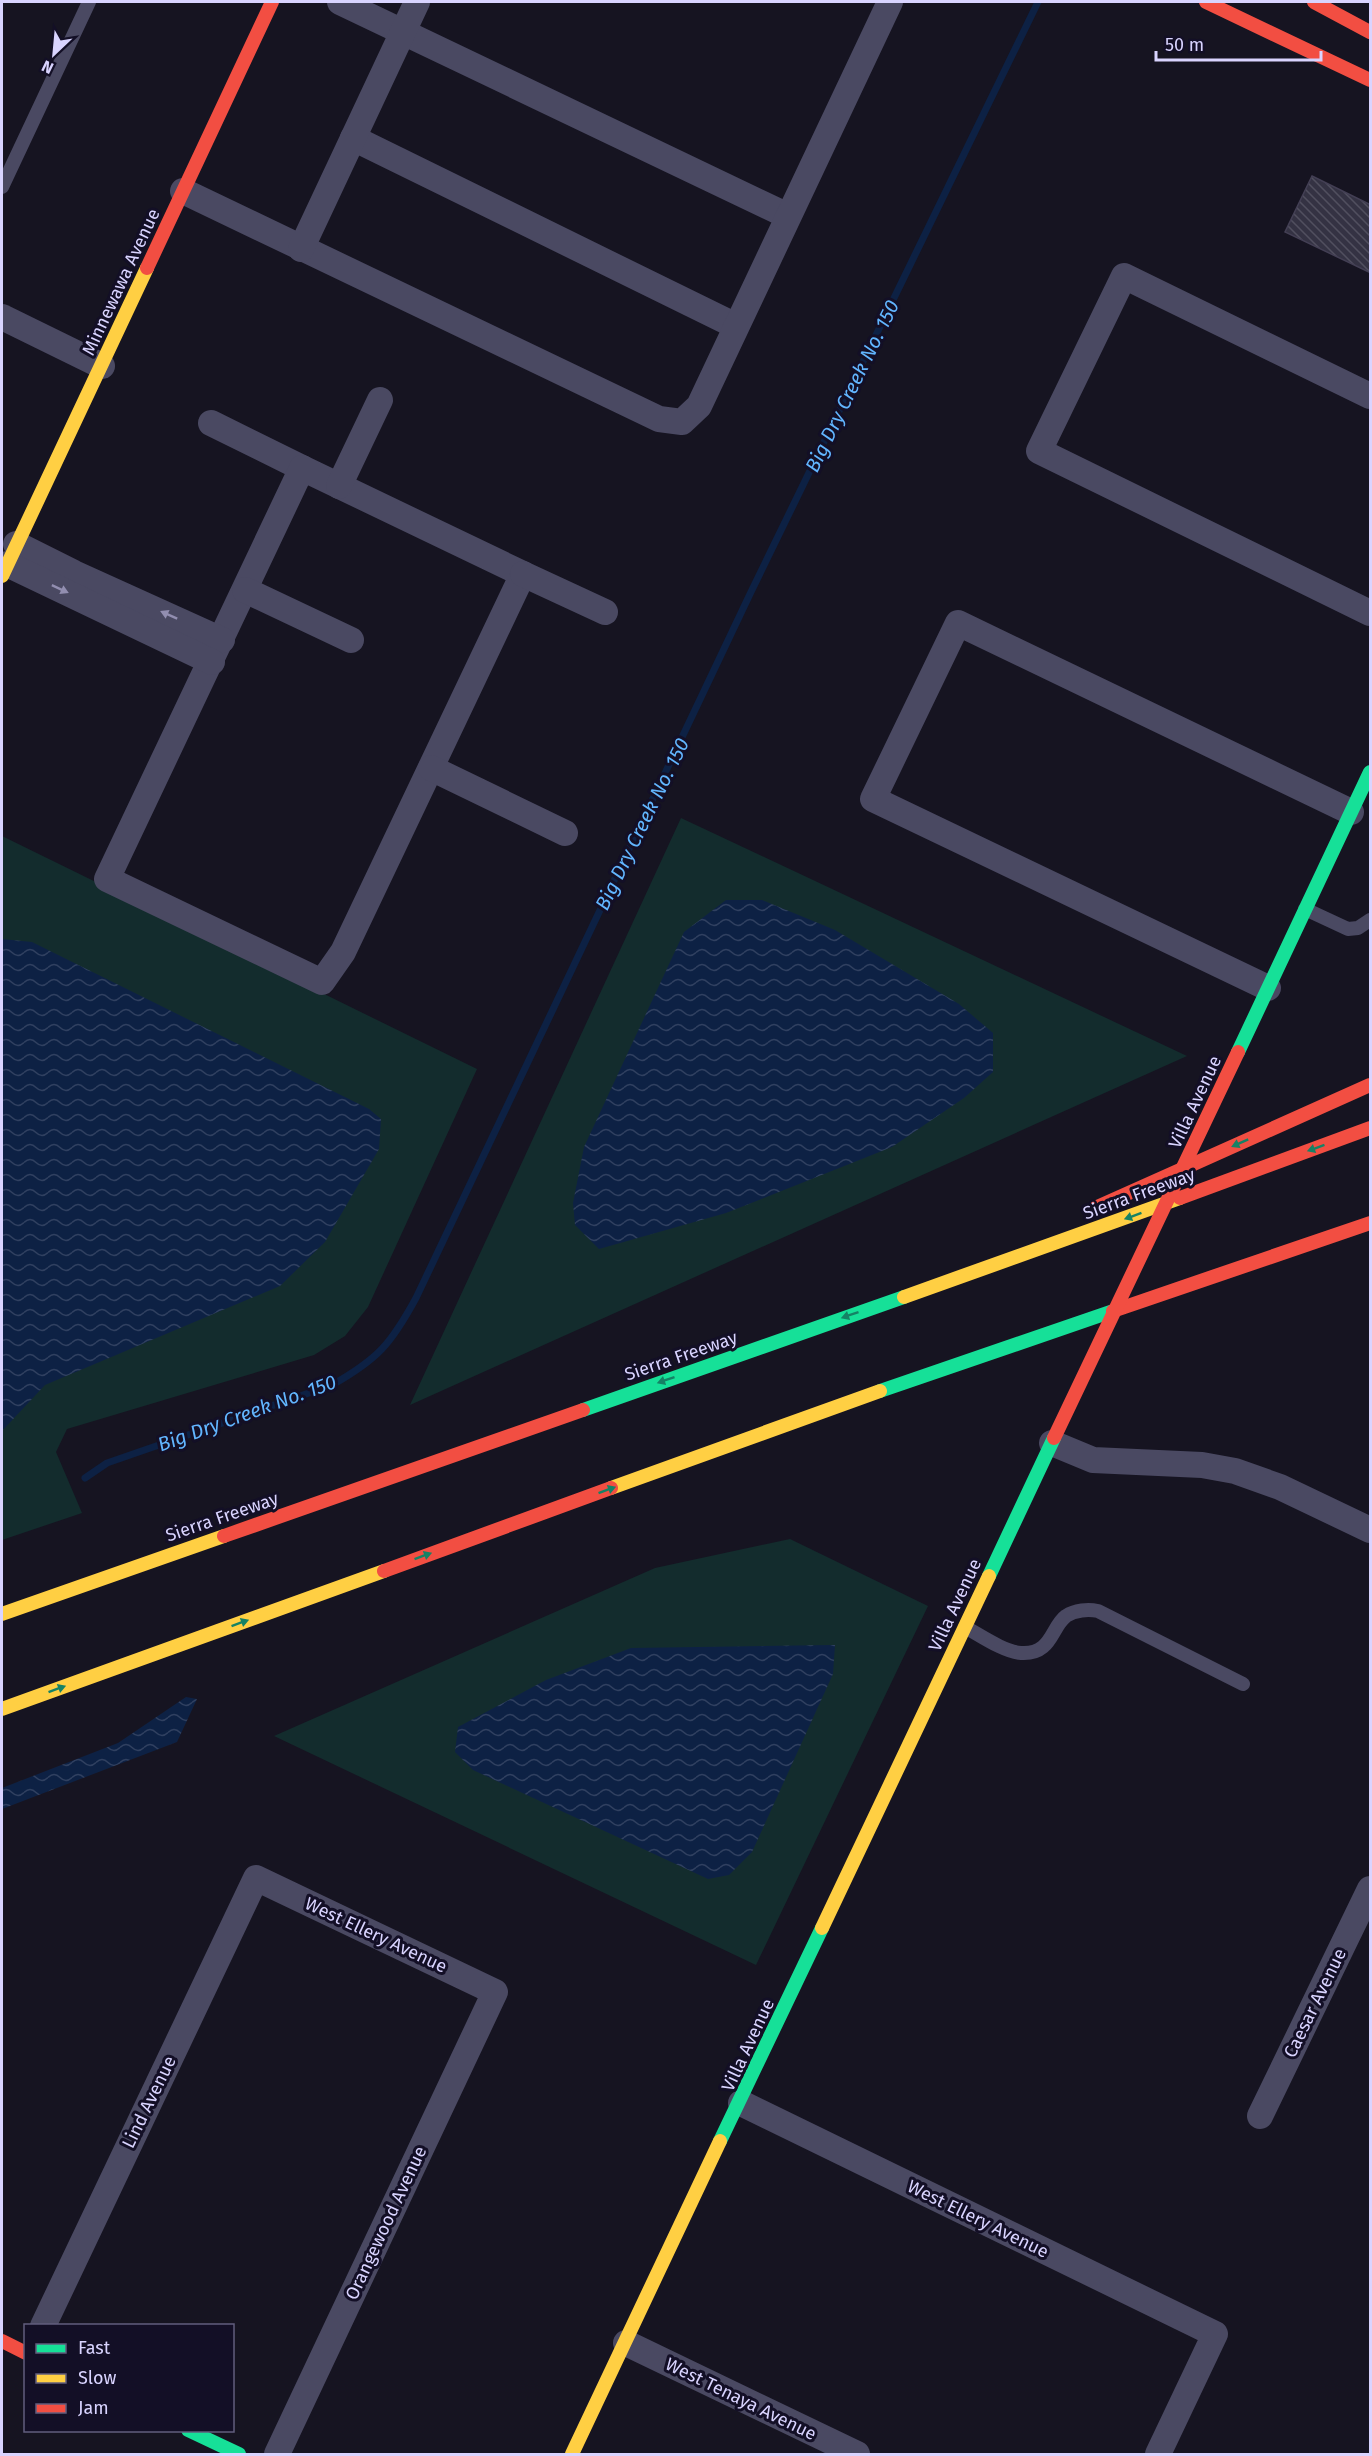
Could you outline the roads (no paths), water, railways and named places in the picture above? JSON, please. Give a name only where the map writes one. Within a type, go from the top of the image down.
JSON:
[{"type":"main road","name":"Minnewawa Avenue","points":[[8,562],[272,2]]},
{"type":"main road","points":[[1206,2],[1371,80]]},
{"type":"main road","points":[[1314,2],[1346,8],[1371,32]]},
{"type":"main road","name":"Villa Avenue","points":[[572,2454],[741,2103],[1305,909],[1356,814],[1371,772]]},
{"type":"main road","points":[[1077,1216],[1371,1085]]},
{"type":"main road","name":"Sierra Freeway","points":[[2,1614],[1096,1229],[1371,1128]]},
{"type":"main road","points":[[2,1708],[875,1393],[1371,1223]]},
{"type":"main road","points":[[871,1308],[1023,1240]]},
{"type":"main road","points":[[2,2341],[24,2352]]},
{"type":"main road","points":[[192,2432],[239,2454]]},
{"type":"street","points":[[340,2],[788,216]]},
{"type":"street","points":[[301,249],[417,2]]},
{"type":"street","points":[[183,191],[658,419],[682,422],[699,406],[890,2]]},
{"type":"street","points":[[353,138],[736,326]]},
{"type":"street","points":[[1371,396],[1124,276],[1039,451],[1371,613]]},
{"type":"street","points":[[2,317],[102,366]]},
{"type":"street","points":[[339,486],[380,400]]},
{"type":"street","points":[[211,423],[605,612]]},
{"type":"street","points":[[302,468],[107,879],[322,982],[343,952],[523,574]]},
{"type":"street","points":[[8,562],[111,602],[217,651]]},
{"type":"street","points":[[245,590],[351,640]]},
{"type":"street","points":[[1268,988],[873,799],[958,623],[1356,814]]},
{"type":"street","points":[[431,768],[565,833]]},
{"type":"street","points":[[1053,1441],[1093,1460],[1202,1465],[1235,1471],[1280,1487],[1371,1530]]},
{"type":"street","name":"West Ellery Avenue","points":[[256,1878],[495,1992]]},
{"type":"street","name":"Lind Avenue","points":[[43,2324],[256,1878]]},
{"type":"street","name":"Caesar Avenue","points":[[1260,2116],[1371,1890]]},
{"type":"street","name":"Orangewood Avenue","points":[[277,2454],[495,1992]]},
{"type":"street","name":"West Ellery Avenue","points":[[741,2103],[1215,2334],[1158,2454]]},
{"type":"street","name":"West Tenaya Avenue","points":[[626,2343],[857,2454]]},
{"type":"lane","points":[[2,188],[89,2]]},
{"type":"lane","points":[[1305,909],[1348,929],[1358,928],[1371,920]]},
{"type":"lane","points":[[964,1628],[1011,1651],[1022,1653],[1046,1644],[1066,1616],[1086,1609],[1098,1611],[1243,1684]]},
{"type":"water","points":[[726,900],[762,900],[835,930],[959,1004],[993,1033],[993,1072],[964,1098],[892,1147],[726,1213],[599,1249],[575,1225],[573,1203],[584,1147],[684,932]]},
{"type":"water","points":[[2,939],[32,942],[369,1109],[381,1119],[379,1149],[325,1242],[280,1286],[45,1385],[2,1431]]},
{"type":"water","points":[[835,1645],[833,1674],[752,1852],[729,1875],[708,1879],[473,1770],[455,1752],[458,1727],[546,1680],[631,1648]]},
{"type":"water","points":[[186,1697],[197,1699],[177,1742],[2,1809],[2,1788],[118,1743]]},
{"type":"waterway","name":"Big Dry Creek No. 150","points":[[85,1478],[107,1463],[332,1385],[372,1358],[391,1339],[399,1327],[416,1298],[750,594],[1038,2]]}]
